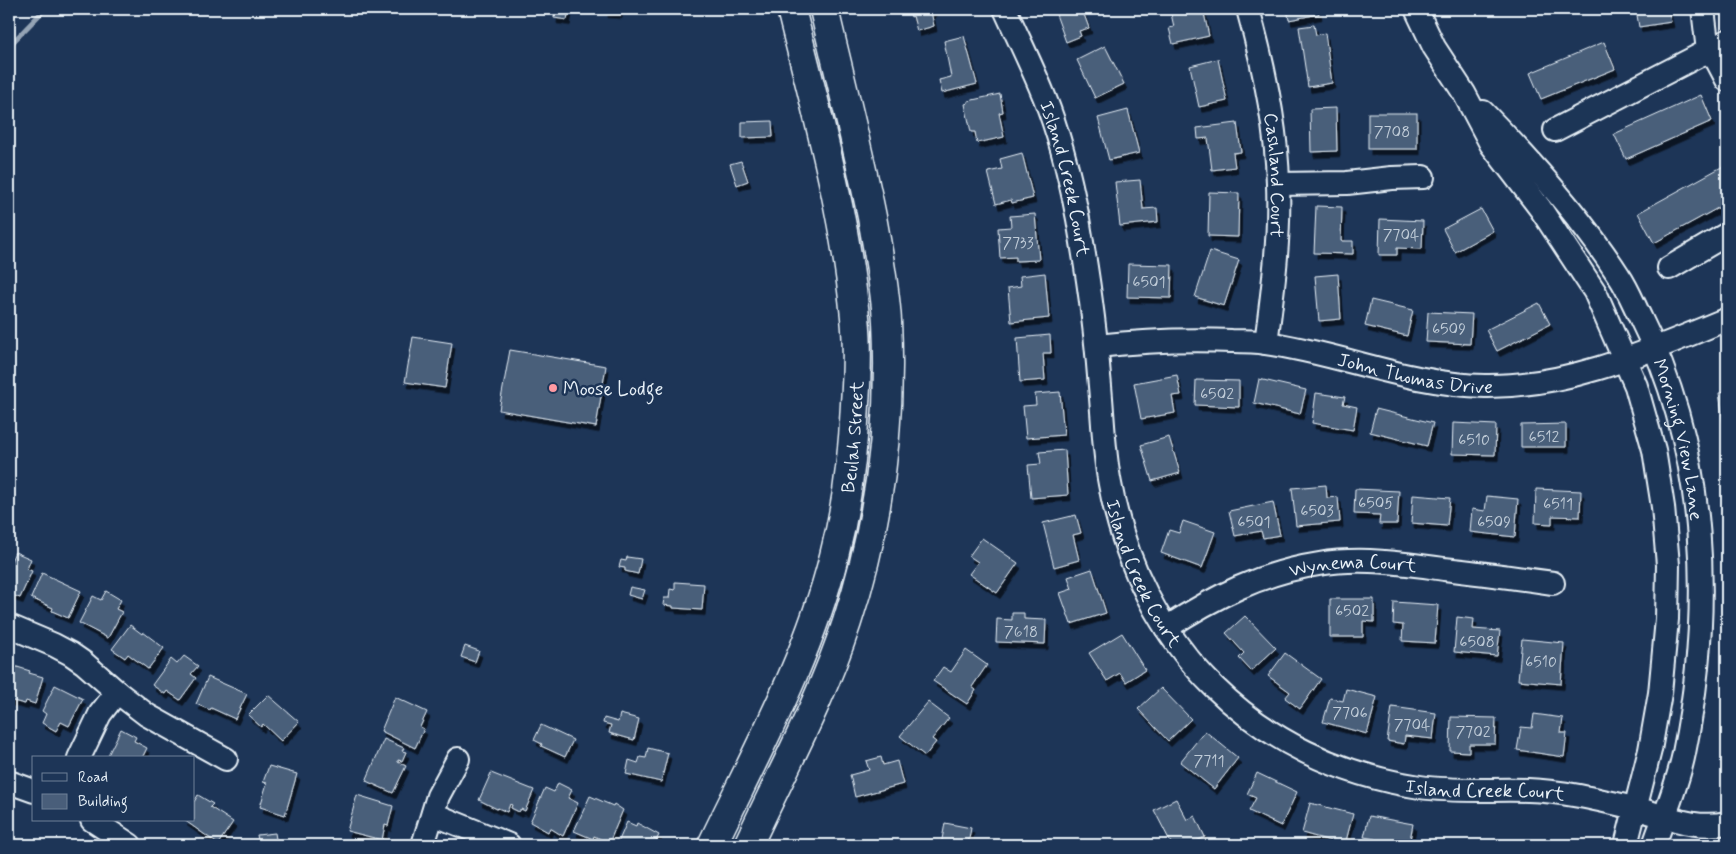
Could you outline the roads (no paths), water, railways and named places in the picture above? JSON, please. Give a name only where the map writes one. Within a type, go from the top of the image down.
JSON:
[{"type":"main road","name":"Beulah Street","points":[[712,845],[796,668],[816,615],[834,556],[845,500],[853,440],[856,319],[848,254],[791,9]]},
{"type":"main road","name":"Beulah Street","points":[[748,845],[826,678],[847,623],[875,513],[885,446],[888,376],[887,319],[878,251],[864,174],[824,9]]},
{"type":"street","name":"Island Creek Court","points":[[1005,9],[1044,96],[1062,149],[1078,219],[1097,346],[1109,480],[1118,526],[1138,578],[1166,628],[1192,665],[1222,695],[1267,731],[1293,746],[1346,769],[1384,780],[1422,787],[1452,790],[1532,790],[1573,795],[1635,808],[1688,824],[1727,823]]},
{"type":"street","name":"Cashland Court","points":[[1248,9],[1260,51],[1272,122],[1278,184],[1276,269],[1266,342]]},
{"type":"street","name":"Morning View Lane","points":[[1416,9],[1434,47],[1464,94],[1491,144],[1540,208],[1595,292],[1638,391],[1654,450],[1664,507],[1668,565],[1667,619],[1660,693],[1650,750],[1626,845]]},
{"type":"street","points":[[1703,9],[1718,46],[1717,61],[1727,80]]},
{"type":"street","points":[[1555,130],[1718,46]]},
{"type":"street","name":"Morning View Lane","points":[[1464,94],[1500,129],[1560,195],[1620,277],[1656,348],[1672,396],[1688,455],[1697,512],[1701,570],[1701,625],[1693,698],[1683,756],[1654,845]]},
{"type":"street","points":[[1278,184],[1347,183],[1423,177]]},
{"type":"street","points":[[1669,268],[1727,234]]},
{"type":"street","name":"John Thomas Drive","points":[[1097,346],[1146,341],[1200,339],[1266,342],[1327,354],[1421,380],[1484,386],[1524,384],[1566,378],[1626,360],[1727,319]]},
{"type":"street","name":"Wynema Court","points":[[1166,628],[1200,606],[1240,586],[1268,575],[1319,564],[1356,561],[1395,562],[1553,583]]},
{"type":"street","points":[[9,626],[71,654],[147,715],[226,759]]},
{"type":"street","points":[[80,756],[100,714],[117,692]]},
{"type":"street","points":[[423,845],[438,796],[458,759]]},
{"type":"street","points":[[9,782],[32,790]]},
{"type":"street","points":[[433,814],[509,845]]},
{"type":"street","points":[[95,822],[130,845]]},
{"type":"waterway","points":[[9,46],[45,9]]},
{"type":"place","name":"Moose Lodge","points":[[553,388]]}]
